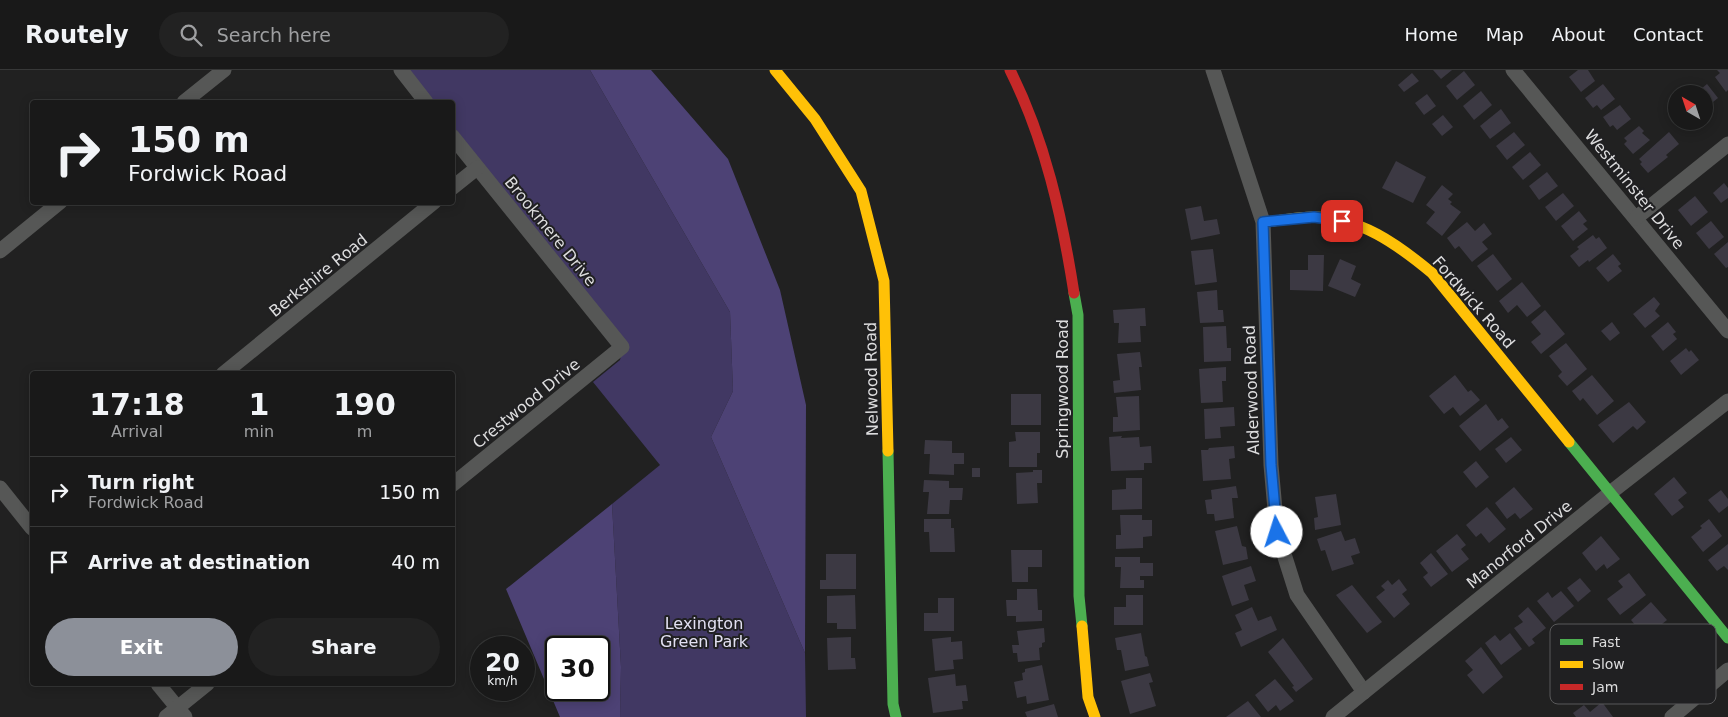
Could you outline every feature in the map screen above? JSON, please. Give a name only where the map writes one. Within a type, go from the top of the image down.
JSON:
[{"type":"street","points":[[186,100],[224,70]]},
{"type":"street","points":[[401,70],[424,100]]},
{"type":"street","name":"Nelwood Road","points":[[775,70],[815,119],[860,191],[884,280],[893,704],[896,717]]},
{"type":"street","name":"Springwood Road","points":[[1010,70],[1027,104],[1048,166],[1066,242],[1078,315],[1079,596],[1088,697],[1095,717]]},
{"type":"street","name":"Alderwood Road","points":[[1213,70],[1263,222],[1271,465],[1277,532],[1297,595],[1364,692]]},
{"type":"street","name":"Westminster Drive","points":[[1514,70],[1728,331]]},
{"type":"street","name":"Brookmere Drive","points":[[455,140],[622,347]]},
{"type":"street","points":[[1636,218],[1728,144]]},
{"type":"street","points":[[455,186],[477,168]]},
{"type":"street","points":[[0,251],[56,205]]},
{"type":"street","name":"Berkshire Road","points":[[227,371],[430,205]]},
{"type":"street","name":"Fordwick Road","points":[[1263,222],[1314,217],[1356,223],[1395,243],[1432,273],[1728,638]]},
{"type":"street","name":"Crestwood Drive","points":[[455,483],[622,347]]},
{"type":"street","name":"Manorford Drive","points":[[1333,717],[1728,400]]},
{"type":"street","points":[[0,488],[30,526]]},
{"type":"street","points":[[1716,680],[1728,670]]},
{"type":"street","points":[[159,686],[176,714],[205,686]]},
{"type":"street","points":[[1672,717],[1687,704]]},
{"type":"green space","name":"Lexington Green Park","points":[[408,70],[590,70],[730,312],[733,391],[711,437],[805,653],[806,717],[620,717],[621,667],[612,504],[660,465],[593,382],[620,360],[624,344],[455,129],[455,100],[432,100]]},
{"type":"shaded area","points":[[590,70],[651,70],[728,159],[780,290],[806,405],[805,653],[711,437],[733,391],[730,312]]},
{"type":"shaded area","points":[[612,504],[621,667],[620,717],[560,717],[553,701],[610,701],[610,636],[545,636],[545,681],[535,658],[535,636],[526,636],[506,589]]},
{"type":"building","points":[[1433,70],[1452,70],[1441,79]]},
{"type":"building","points":[[1578,70],[1588,70],[1595,81],[1581,92],[1569,77]]},
{"type":"building","points":[[1717,70],[1728,70],[1728,90],[1726,92],[1715,77],[1720,73]]},
{"type":"building","points":[[1464,71],[1475,85],[1457,100],[1446,86]]},
{"type":"building","points":[[1412,73],[1419,81],[1404,92],[1398,85]]},
{"type":"building","points":[[1603,84],[1615,99],[1601,110],[1597,105],[1593,108],[1585,98]]},
{"type":"building","points":[[1481,91],[1492,105],[1474,120],[1463,106]]},
{"type":"building","points":[[1713,92],[1718,98],[1713,102]]},
{"type":"building","points":[[1427,94],[1436,106],[1424,115],[1415,103]]},
{"type":"building","points":[[1620,105],[1631,119],[1617,130],[1613,125],[1610,127],[1603,117]]},
{"type":"building","points":[[1501,109],[1511,123],[1490,139],[1480,126]]},
{"type":"building","points":[[1443,115],[1453,127],[1442,136],[1432,124]]},
{"type":"building","points":[[1639,126],[1644,131],[1642,133],[1650,140],[1633,154],[1624,144],[1627,141],[1624,138]]},
{"type":"building","points":[[1514,132],[1525,145],[1507,160],[1496,146]]},
{"type":"building","points":[[1669,132],[1679,144],[1666,155],[1668,157],[1648,173],[1640,164],[1642,162],[1639,159]]},
{"type":"building","points":[[1530,152],[1541,165],[1523,180],[1512,167]]},
{"type":"building","points":[[1396,161],[1426,177],[1413,203],[1382,188]]},
{"type":"building","points":[[1547,172],[1558,186],[1539,200],[1529,186]]},
{"type":"building","points":[[1724,183],[1728,188],[1728,198],[1721,203],[1713,193]]},
{"type":"building","points":[[1442,185],[1453,194],[1448,199],[1452,202],[1450,204],[1461,212],[1442,236],[1426,223],[1435,212],[1426,205]]},
{"type":"building","points":[[1563,193],[1574,206],[1556,221],[1545,207]]},
{"type":"building","points":[[1695,196],[1708,212],[1691,226],[1678,210]]},
{"type":"building","points":[[1201,206],[1204,221],[1217,219],[1220,234],[1191,240],[1185,209]]},
{"type":"building","points":[[1579,211],[1587,221],[1583,224],[1588,229],[1573,241],[1561,226]]},
{"type":"building","points":[[1711,221],[1724,237],[1709,249],[1696,233]]},
{"type":"building","points":[[1467,222],[1475,231],[1484,223],[1492,234],[1482,242],[1488,249],[1472,262],[1459,246],[1455,249],[1447,238]]},
{"type":"building","points":[[1593,235],[1596,239],[1599,237],[1607,248],[1579,267],[1570,256],[1579,249],[1577,247]]},
{"type":"building","points":[[1728,242],[1728,267],[1726,268],[1714,254]]},
{"type":"building","points":[[1213,249],[1217,282],[1195,285],[1191,251]]},
{"type":"building","points":[[1493,254],[1512,279],[1497,291],[1477,266]]},
{"type":"building","points":[[1613,254],[1621,264],[1618,266],[1622,271],[1608,282],[1596,268]]},
{"type":"building","points":[[1308,255],[1324,255],[1323,291],[1290,290],[1290,270],[1308,270]]},
{"type":"building","points":[[1340,259],[1356,266],[1351,279],[1361,284],[1355,297],[1328,286]]},
{"type":"building","points":[[1522,282],[1541,306],[1527,317],[1517,305],[1508,313],[1499,301]]},
{"type":"building","points":[[1217,290],[1218,310],[1223,310],[1224,322],[1200,323],[1197,292]]},
{"type":"building","points":[[1654,297],[1660,304],[1655,311],[1660,316],[1645,328],[1633,314]]},
{"type":"building","points":[[1145,308],[1146,326],[1140,326],[1141,342],[1118,343],[1119,323],[1114,323],[1113,310]]},
{"type":"building","points":[[1545,310],[1565,334],[1541,354],[1531,342],[1541,334],[1531,322]]},
{"type":"building","points":[[1612,322],[1620,333],[1610,341],[1601,331]]},
{"type":"building","points":[[1668,322],[1676,332],[1673,334],[1677,339],[1663,351],[1651,336]]},
{"type":"building","points":[[1226,326],[1227,348],[1231,348],[1231,361],[1204,362],[1203,327]]},
{"type":"building","points":[[1566,343],[1587,369],[1567,386],[1558,376],[1562,372],[1549,356]]},
{"type":"building","points":[[1686,348],[1689,352],[1691,350],[1699,360],[1681,375],[1670,361]]},
{"type":"building","points":[[1140,352],[1142,367],[1139,367],[1141,390],[1114,393],[1113,381],[1120,380],[1117,354]]},
{"type":"building","points":[[1226,367],[1226,381],[1222,381],[1223,402],[1201,403],[1199,369]]},
{"type":"building","points":[[1455,375],[1468,392],[1471,390],[1480,400],[1460,416],[1453,407],[1444,414],[1429,396]]},
{"type":"building","points":[[1592,375],[1614,401],[1597,415],[1583,398],[1580,401],[1572,391]]},
{"type":"building","points":[[1011,394],[1041,394],[1041,425],[1011,425]]},
{"type":"building","points":[[1139,396],[1140,430],[1113,432],[1113,417],[1118,417],[1116,397]]},
{"type":"building","points":[[1629,402],[1646,422],[1637,430],[1633,426],[1613,443],[1598,425]]},
{"type":"building","points":[[1486,404],[1498,421],[1502,418],[1509,427],[1480,451],[1459,426]]},
{"type":"building","points":[[1234,407],[1235,426],[1220,427],[1221,438],[1205,439],[1204,409]]},
{"type":"building","points":[[1015,432],[1040,432],[1040,453],[1037,453],[1037,467],[1009,467],[1009,442],[1016,441]]},
{"type":"building","points":[[1122,436],[1121,438],[1139,437],[1140,447],[1151,446],[1152,463],[1144,463],[1144,470],[1111,471],[1109,437]]},
{"type":"building","points":[[1511,437],[1522,450],[1506,463],[1495,449]]},
{"type":"building","points":[[925,440],[952,441],[952,453],[964,453],[964,464],[954,464],[954,475],[929,474],[930,454],[924,454]]},
{"type":"building","points":[[1234,446],[1235,458],[1229,459],[1231,479],[1203,481],[1201,450]]},
{"type":"building","points":[[1476,461],[1489,477],[1476,488],[1463,472]]},
{"type":"building","points":[[972,468],[980,468],[980,477],[972,477]]},
{"type":"building","points":[[1033,470],[1042,470],[1042,483],[1037,483],[1038,503],[1017,504],[1016,473],[1033,472]]},
{"type":"building","points":[[1674,477],[1687,493],[1678,500],[1684,507],[1672,516],[1654,494]]},
{"type":"building","points":[[1126,478],[1142,478],[1142,509],[1112,510],[1112,490],[1126,489]]},
{"type":"building","points":[[924,480],[949,481],[949,488],[963,488],[962,500],[950,500],[949,514],[927,514],[929,492],[923,492]]},
{"type":"building","points":[[1236,486],[1238,498],[1232,498],[1234,518],[1215,521],[1214,514],[1207,514],[1205,500],[1212,499],[1211,490]]},
{"type":"building","points":[[1514,487],[1533,509],[1520,519],[1515,513],[1507,519],[1495,503]]},
{"type":"building","points":[[1721,490],[1728,499],[1728,506],[1719,513],[1708,500]]},
{"type":"building","points":[[1336,494],[1341,525],[1315,530],[1314,518],[1318,517],[1315,497]]},
{"type":"building","points":[[1487,507],[1506,529],[1489,543],[1481,533],[1476,537],[1466,525]]},
{"type":"building","points":[[1120,515],[1142,515],[1142,520],[1152,520],[1152,536],[1143,537],[1143,548],[1116,549],[1116,535],[1121,535]]},
{"type":"building","points":[[924,519],[951,519],[951,528],[954,528],[955,552],[930,552],[929,532],[924,532]]},
{"type":"building","points":[[1709,519],[1722,536],[1703,552],[1691,537]]},
{"type":"building","points":[[1237,526],[1242,546],[1246,547],[1248,559],[1223,565],[1215,531]]},
{"type":"building","points":[[1341,531],[1345,541],[1355,538],[1360,553],[1351,556],[1354,564],[1332,571],[1325,550],[1321,551],[1317,539]]},
{"type":"building","points":[[1457,534],[1466,545],[1461,549],[1469,559],[1452,572],[1436,551]]},
{"type":"building","points":[[1601,536],[1620,559],[1607,569],[1604,564],[1596,571],[1582,553]]},
{"type":"building","points":[[1728,544],[1728,570],[1724,566],[1717,571],[1708,560]]},
{"type":"building","points":[[1011,550],[1042,550],[1042,567],[1028,567],[1028,582],[1012,582]]},
{"type":"building","points":[[1431,553],[1448,574],[1431,587],[1423,577],[1428,573],[1420,563]]},
{"type":"building","points":[[826,554],[856,554],[856,589],[820,589],[820,580],[826,580]]},
{"type":"building","points":[[1115,557],[1140,557],[1140,563],[1153,563],[1153,576],[1140,576],[1140,580],[1144,580],[1144,588],[1120,588],[1121,567],[1115,567]]},
{"type":"building","points":[[1251,566],[1256,581],[1244,585],[1249,600],[1232,606],[1222,576]]},
{"type":"building","points":[[1629,573],[1646,595],[1620,615],[1607,599],[1623,587],[1618,581]]},
{"type":"building","points":[[1580,578],[1591,591],[1578,602],[1567,588]]},
{"type":"building","points":[[1399,579],[1407,590],[1402,594],[1410,604],[1394,618],[1376,597],[1385,590],[1381,586],[1388,580],[1392,585]]},
{"type":"building","points":[[1352,585],[1382,622],[1367,633],[1336,595]]},
{"type":"building","points":[[1017,589],[1037,589],[1038,610],[1042,610],[1042,621],[1016,622],[1016,616],[1007,616],[1006,600],[1017,600]]},
{"type":"building","points":[[1561,591],[1574,606],[1554,622],[1537,601],[1548,592],[1552,598]]},
{"type":"building","points":[[855,595],[856,629],[837,629],[837,623],[827,623],[827,596]]},
{"type":"building","points":[[1126,595],[1143,595],[1143,625],[1114,625],[1114,607],[1126,607]]},
{"type":"building","points":[[938,598],[954,598],[954,631],[924,631],[924,613],[938,613]]},
{"type":"building","points":[[1651,602],[1667,620],[1662,624],[1634,624],[1631,620]]},
{"type":"building","points":[[1252,607],[1258,621],[1271,616],[1277,630],[1241,647],[1235,633],[1242,630],[1235,615]]},
{"type":"building","points":[[1528,607],[1546,628],[1532,639],[1535,643],[1529,647],[1514,628],[1523,622],[1518,616]]},
{"type":"building","points":[[1044,628],[1045,642],[1039,648],[1040,660],[1018,662],[1017,653],[1013,653],[1012,645],[1019,645],[1017,631]]},
{"type":"building","points":[[1141,633],[1145,656],[1149,666],[1125,671],[1121,650],[1117,650],[1115,638]]},
{"type":"building","points":[[1510,633],[1522,649],[1501,665],[1485,643],[1495,635],[1500,641]]},
{"type":"building","points":[[851,637],[851,658],[855,658],[856,669],[828,670],[827,638]]},
{"type":"building","points":[[951,637],[951,642],[962,641],[963,659],[953,660],[954,669],[935,671],[932,639]]},
{"type":"building","points":[[1283,638],[1313,679],[1296,692],[1292,687],[1294,686],[1268,652]]},
{"type":"building","points":[[1481,647],[1503,677],[1483,694],[1467,675],[1473,670],[1465,661]]},
{"type":"building","points":[[1042,665],[1049,700],[1027,704],[1026,696],[1017,698],[1014,682],[1023,680],[1022,673],[1025,672],[1025,669]]},
{"type":"building","points":[[1150,673],[1153,682],[1149,683],[1156,706],[1130,714],[1121,681]]},
{"type":"building","points":[[955,674],[956,686],[966,685],[968,701],[962,701],[963,709],[933,713],[928,678]]},
{"type":"building","points":[[1275,679],[1294,701],[1280,711],[1276,705],[1268,712],[1255,695]]},
{"type":"building","points":[[1248,701],[1261,717],[1226,717]]},
{"type":"building","points":[[1054,704],[1058,717],[1027,717],[1025,712]]},
{"type":"building","points":[[1600,704],[1603,704],[1613,717],[1576,717],[1573,713],[1584,705],[1590,712]]},
{"type":"traffic: fast","points":[[1074,293],[1078,315],[1079,596],[1082,626]]},
{"type":"traffic: fast","points":[[1569,442],[1728,638]]},
{"type":"traffic: fast","points":[[888,451],[893,704],[896,717]]},
{"type":"traffic: slow","points":[[775,70],[815,119],[861,191],[884,281],[888,451]]},
{"type":"traffic: slow","points":[[1263,222],[1307,217],[1330,218],[1362,227],[1405,252],[1432,273],[1569,442]]},
{"type":"traffic: slow","points":[[1082,626],[1088,697],[1095,717]]},
{"type":"traffic: jam","points":[[1010,70],[1033,124],[1051,179],[1074,293]]},
{"type":"route","points":[[1277,532],[1271,465],[1263,222],[1314,217],[1342,221]]}]
